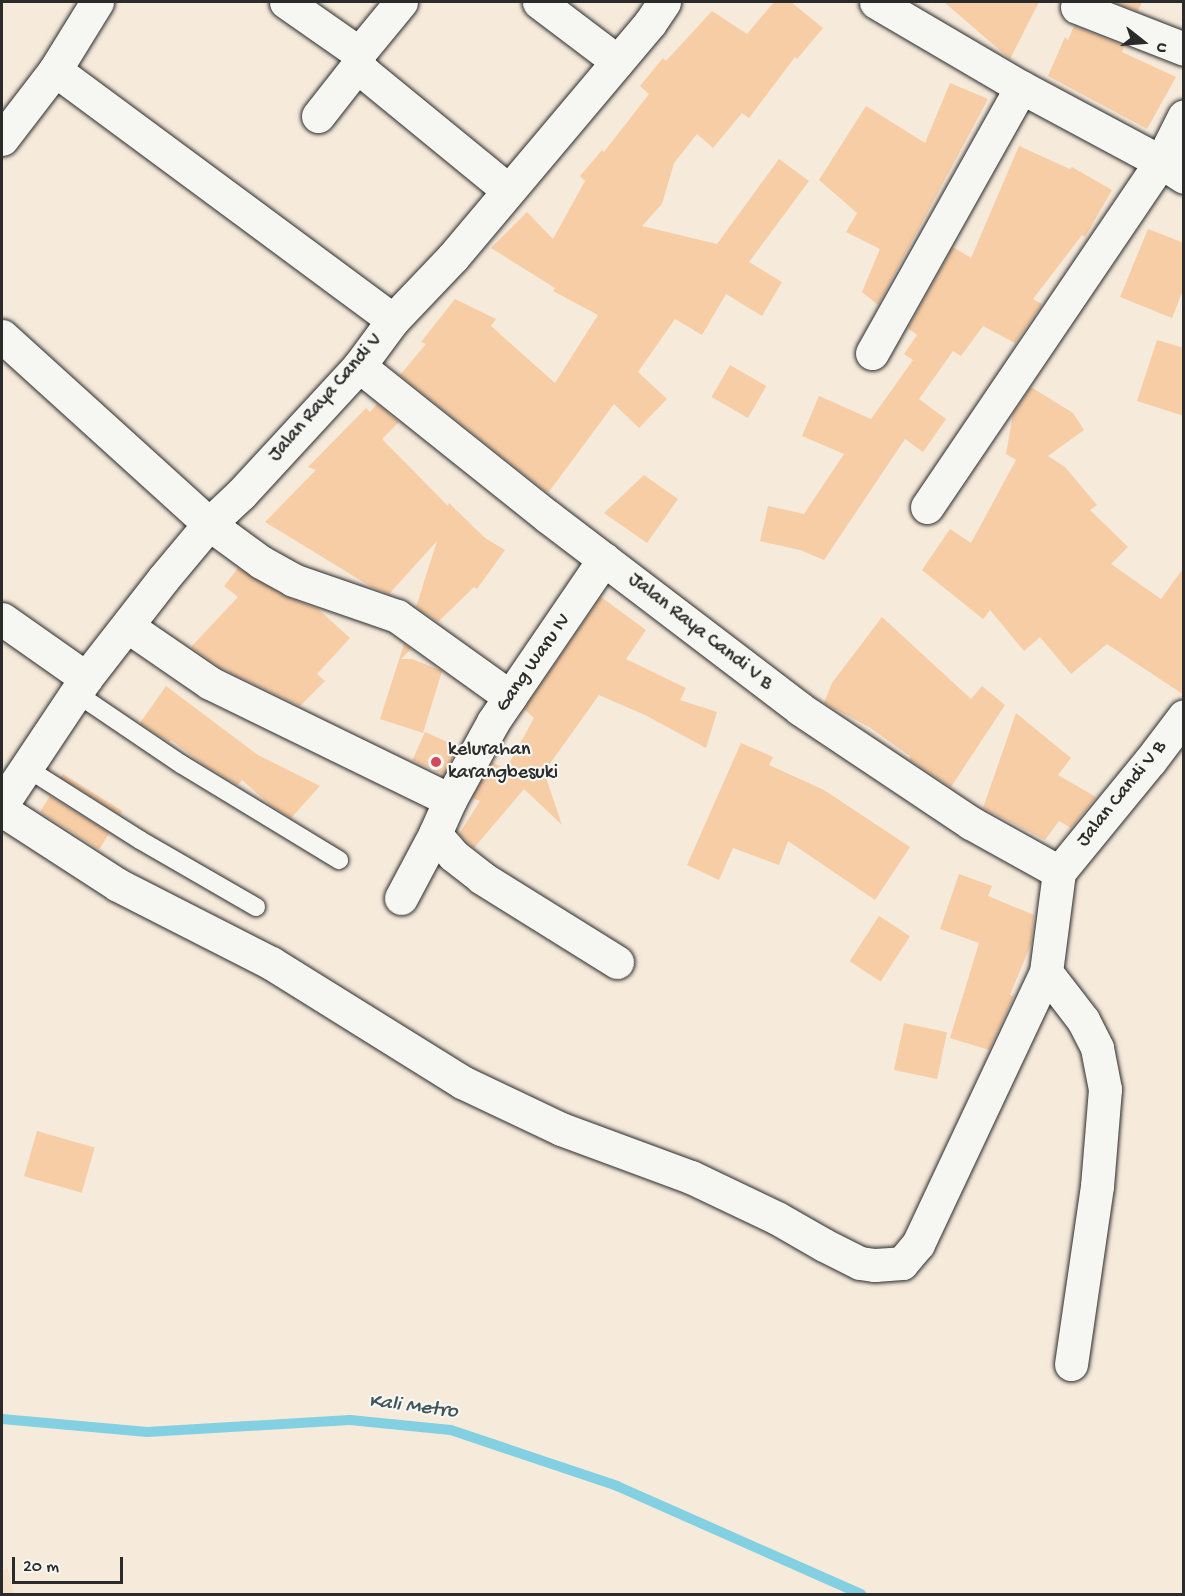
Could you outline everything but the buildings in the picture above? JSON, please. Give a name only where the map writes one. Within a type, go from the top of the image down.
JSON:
[{"type":"street","points":[[2,138],[55,70],[97,2]]},
{"type":"street","points":[[286,2],[359,59],[508,190]]},
{"type":"street","points":[[318,116],[401,2]]},
{"type":"street","points":[[539,2],[617,61]]},
{"type":"street","name":"Jalan Raya Candi V","points":[[2,804],[81,686],[209,524],[241,494],[359,366],[393,320],[453,257],[664,2]]},
{"type":"street","points":[[876,2],[1021,87],[1172,170]]},
{"type":"street","points":[[1077,7],[1184,49]]},
{"type":"street","points":[[55,70],[393,320]]},
{"type":"street","points":[[872,353],[1021,87]]},
{"type":"street","points":[[927,507],[1172,170],[1184,116]]},
{"type":"street","points":[[2,336],[209,524],[261,562],[293,580],[397,616],[510,697]]},
{"type":"street","name":"Jalan Raya Candi V B","points":[[359,366],[460,449],[801,709],[970,824],[1059,872]]},
{"type":"street","name":"Gang Waru IV","points":[[401,898],[472,757],[604,559]]},
{"type":"street","points":[[2,619],[81,686]]},
{"type":"street","points":[[127,626],[210,683],[450,800]]},
{"type":"street","name":"Jalan Candi V B","points":[[1059,872],[1184,716]]},
{"type":"street","points":[[2,810],[118,885],[271,963],[472,1087],[561,1129],[691,1177],[777,1218],[860,1263],[875,1265],[902,1263],[918,1244],[1046,972],[1059,872]]},
{"type":"street","points":[[435,834],[453,855],[482,878],[617,962]]},
{"type":"street","points":[[1046,972],[1083,1020],[1097,1048],[1105,1089],[1097,1186],[1071,1364]]},
{"type":"lane","points":[[81,686],[181,764],[339,860]]},
{"type":"lane","points":[[25,768],[140,840],[256,907]]},
{"type":"shaded area","points":[[7,1567],[14,1594],[2,1594],[2,1571]]},
{"type":"waterway","name":"Kali Metro","points":[[2,1419],[147,1432],[350,1420],[451,1430],[617,1486],[861,1594]]},
{"type":"place","name":"kelurahan karangbesuki","points":[[436,762]]}]
